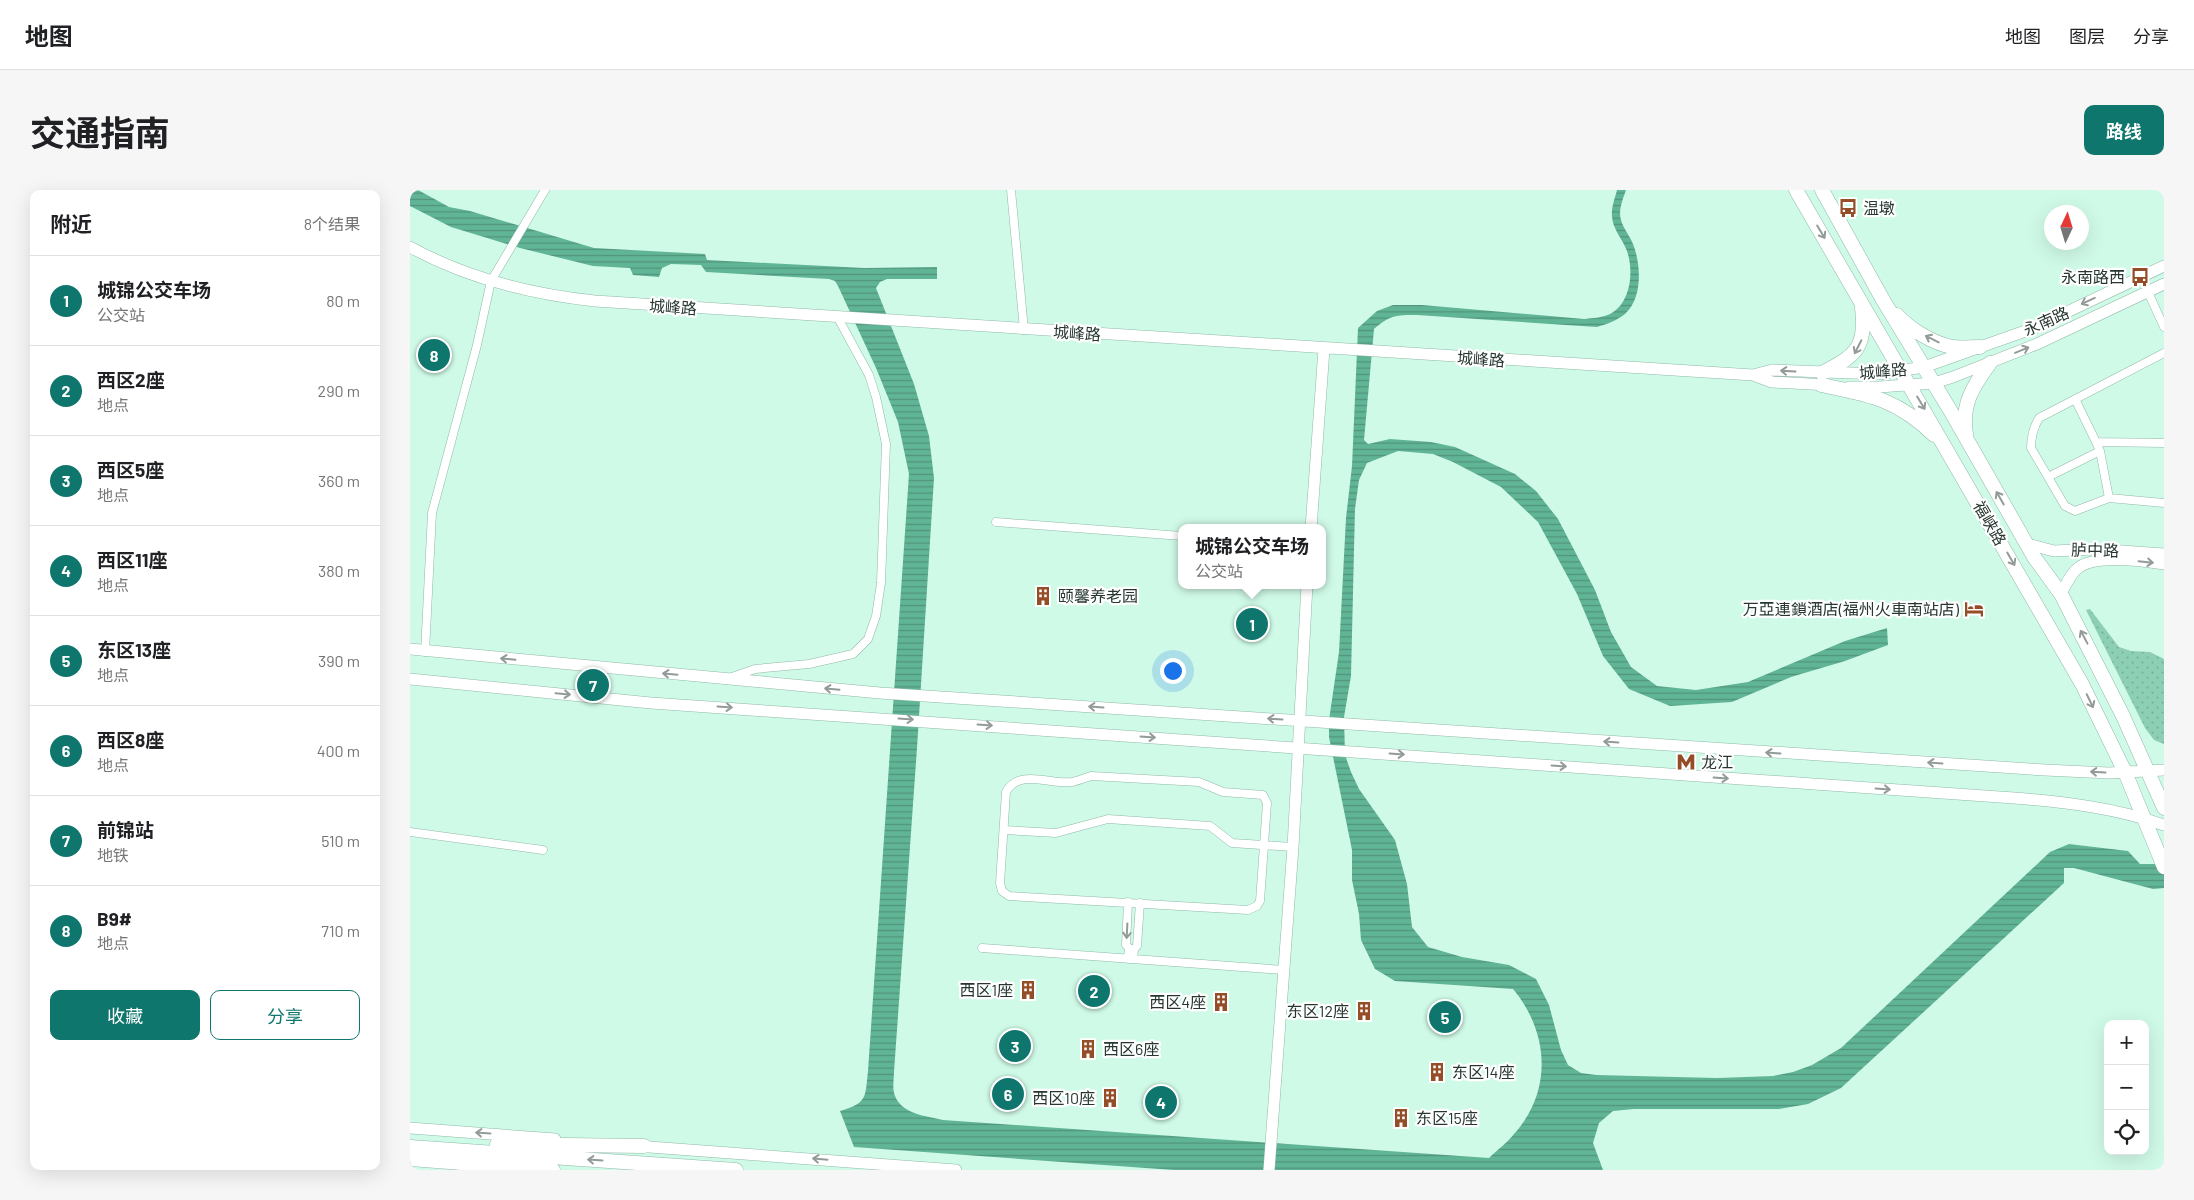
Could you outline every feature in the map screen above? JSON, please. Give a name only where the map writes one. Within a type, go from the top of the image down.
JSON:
[{"type":"highway","name":"福峡路","points":[[1796,190],[2082,684],[2125,772],[2162,862]]},
{"type":"highway","name":"福峡路","points":[[1822,190],[1883,300],[1934,383],[2027,544],[2061,594],[2123,716],[2164,808]]},
{"type":"highway","points":[[1853,287],[1870,277]]},
{"type":"highway","points":[[1883,300],[1900,319],[1938,343],[1953,347],[1980,347]]},
{"type":"highway","points":[[1821,379],[1846,361],[1855,353],[1860,345],[1863,333],[1861,302]]},
{"type":"highway","points":[[1967,440],[1964,423],[1967,398],[1975,382],[1990,363]]},
{"type":"highway","points":[[1821,379],[1886,400],[1909,413],[1946,447]]},
{"type":"highway","points":[[1958,467],[1977,458]]},
{"type":"highway","points":[[410,1142],[644,1146]]},
{"type":"highway","points":[[410,1147],[736,1170]]},
{"type":"highway","points":[[415,1159],[461,1170]]},
{"type":"highway","points":[[415,1159],[553,1170]]},
{"type":"street","points":[[425,652],[432,513],[477,345],[491,281],[545,190]]},
{"type":"street","points":[[1011,190],[1024,330]]},
{"type":"street","name":"城峰路","points":[[410,247],[454,268],[491,281],[547,295],[639,305],[1753,376],[1772,370],[1821,379],[1849,387],[1934,383],[2037,344],[2148,292],[2163,289]]},
{"type":"street","name":"永南路","points":[[1924,367],[2031,329],[2164,266]]},
{"type":"street","points":[[2148,292],[2164,327]]},
{"type":"street","points":[[727,679],[755,668],[810,664],[853,654],[868,639],[876,616],[881,583],[886,444],[876,396],[869,374],[842,318]]},
{"type":"street","points":[[1311,524],[1324,349]]},
{"type":"street","points":[[2164,353],[2039,418],[2033,427],[2031,438],[2032,448],[2065,506],[2075,510],[2109,498],[2164,503]]},
{"type":"street","name":"城峰路","points":[[1821,379],[1849,374],[1901,372],[1924,367]]},
{"type":"street","points":[[1849,374],[1849,387]]},
{"type":"street","points":[[2075,399],[2100,451],[2109,498]]},
{"type":"street","points":[[2096,442],[2164,443]]},
{"type":"street","points":[[2048,477],[2100,451]]},
{"type":"street","points":[[996,522],[1178,536]]},
{"type":"street","name":"胪中路","points":[[2027,544],[2054,551],[2094,549],[2164,554]]},
{"type":"street","name":"胪中路","points":[[2061,594],[2078,568],[2086,564],[2117,560],[2164,564]]},
{"type":"street","points":[[1269,1170],[1292,848],[1307,589]]},
{"type":"street","points":[[410,650],[880,693],[2046,770],[2125,772],[2164,770]]},
{"type":"street","points":[[410,679],[651,703],[875,717],[2014,798],[2058,802],[2126,813],[2164,825]]},
{"type":"street","points":[[1091,776],[1199,782],[1223,792],[1263,795],[1267,803],[1264,846],[1260,901],[1248,910],[1009,896],[1002,891],[1000,884],[1006,792],[1010,786],[1023,779],[1071,782],[1091,776]]},
{"type":"street","points":[[1004,830],[1056,833],[1108,819],[1210,826],[1232,844],[1292,848]]},
{"type":"street","points":[[410,832],[543,850]]},
{"type":"street","points":[[1128,902],[1126,945],[1129,948],[1131,959]]},
{"type":"street","points":[[1131,959],[1137,946],[1140,903]]},
{"type":"street","points":[[982,948],[1284,970]]},
{"type":"street","points":[[410,1128],[956,1170]]},
{"type":"street","points":[[862,1163],[884,1170]]},
{"type":"shaded area","points":[[410,190],[418,190],[449,207],[470,211],[594,248],[705,254],[707,260],[864,268],[937,267],[937,279],[887,279],[880,282],[876,288],[914,384],[929,436],[934,478],[893,1084],[898,1102],[915,1113],[943,1120],[1489,1158],[1514,1134],[1527,1117],[1540,1081],[1542,1061],[1534,1024],[1525,1006],[1513,989],[1395,981],[1375,969],[1361,940],[1359,914],[1352,880],[1352,850],[1329,737],[1329,720],[1339,652],[1346,518],[1352,466],[1358,328],[1377,311],[1393,305],[1422,305],[1584,319],[1610,314],[1617,309],[1626,295],[1630,277],[1627,251],[1612,220],[1612,210],[1617,190],[1626,190],[1620,216],[1636,252],[1639,271],[1638,290],[1631,307],[1625,314],[1618,319],[1597,327],[1417,315],[1389,318],[1374,329],[1364,440],[1368,444],[1390,439],[1431,442],[1455,447],[1515,474],[1536,491],[1558,519],[1595,590],[1611,632],[1631,667],[1657,686],[1696,690],[1748,682],[1845,641],[1887,628],[1888,645],[1845,661],[1791,677],[1732,702],[1670,706],[1629,689],[1603,656],[1577,594],[1538,522],[1501,487],[1453,462],[1433,454],[1398,451],[1367,463],[1359,480],[1355,509],[1351,676],[1344,717],[1345,755],[1359,789],[1395,840],[1407,884],[1412,927],[1428,947],[1462,957],[1509,965],[1536,979],[1549,1005],[1561,1050],[1568,1065],[1581,1073],[1717,1078],[1773,1076],[1793,1072],[1812,1065],[1841,1048],[2050,852],[2069,844],[2128,851],[2140,864],[2164,864],[2164,888],[2153,889],[2074,868],[2064,868],[2064,883],[1841,1088],[1808,1104],[1779,1109],[1634,1109],[1613,1111],[1599,1123],[1593,1143],[1603,1170],[1174,1170],[854,1147],[840,1111],[860,1102],[865,1093],[867,1080],[909,474],[898,422],[876,368],[838,286],[835,281],[829,279],[706,272],[701,265],[671,264],[662,268],[659,277],[633,275],[630,268],[593,266],[520,248],[451,227],[410,206]]},
{"type":"shaded area","points":[[2090,609],[2119,647],[2131,651],[2150,652],[2164,659],[2164,744],[2154,740],[2145,728],[2086,610]]},
{"type":"place","name":"温墩","points":[[1848,208]]},
{"type":"place","name":"永南路西","points":[[2140,277]]},
{"type":"place","name":"B9#","points":[[434,355]]},
{"type":"place","name":"颐馨养老园","points":[[1043,596]]},
{"type":"place","name":"万亞連鎖酒店(福州火車南站店)","points":[[1974,609]]},
{"type":"place","name":"城锦公交车场","points":[[1252,624]]},
{"type":"place","name":"前锦站","points":[[593,685]]},
{"type":"place","name":"龙江","points":[[1686,762]]},
{"type":"place","name":"西区1座","points":[[1028,990]]},
{"type":"place","name":"西区2座","points":[[1094,991]]},
{"type":"place","name":"西区4座","points":[[1221,1002]]},
{"type":"place","name":"东区12座","points":[[1364,1011]]},
{"type":"place","name":"东区13座","points":[[1445,1017]]},
{"type":"place","name":"西区5座","points":[[1015,1046]]},
{"type":"place","name":"西区6座","points":[[1088,1049]]},
{"type":"place","name":"东区14座","points":[[1437,1072]]},
{"type":"place","name":"西区8座","points":[[1008,1094]]},
{"type":"place","name":"西区10座","points":[[1110,1098]]},
{"type":"place","name":"西区11座","points":[[1161,1102]]},
{"type":"place","name":"东区15座","points":[[1401,1118]]}]
